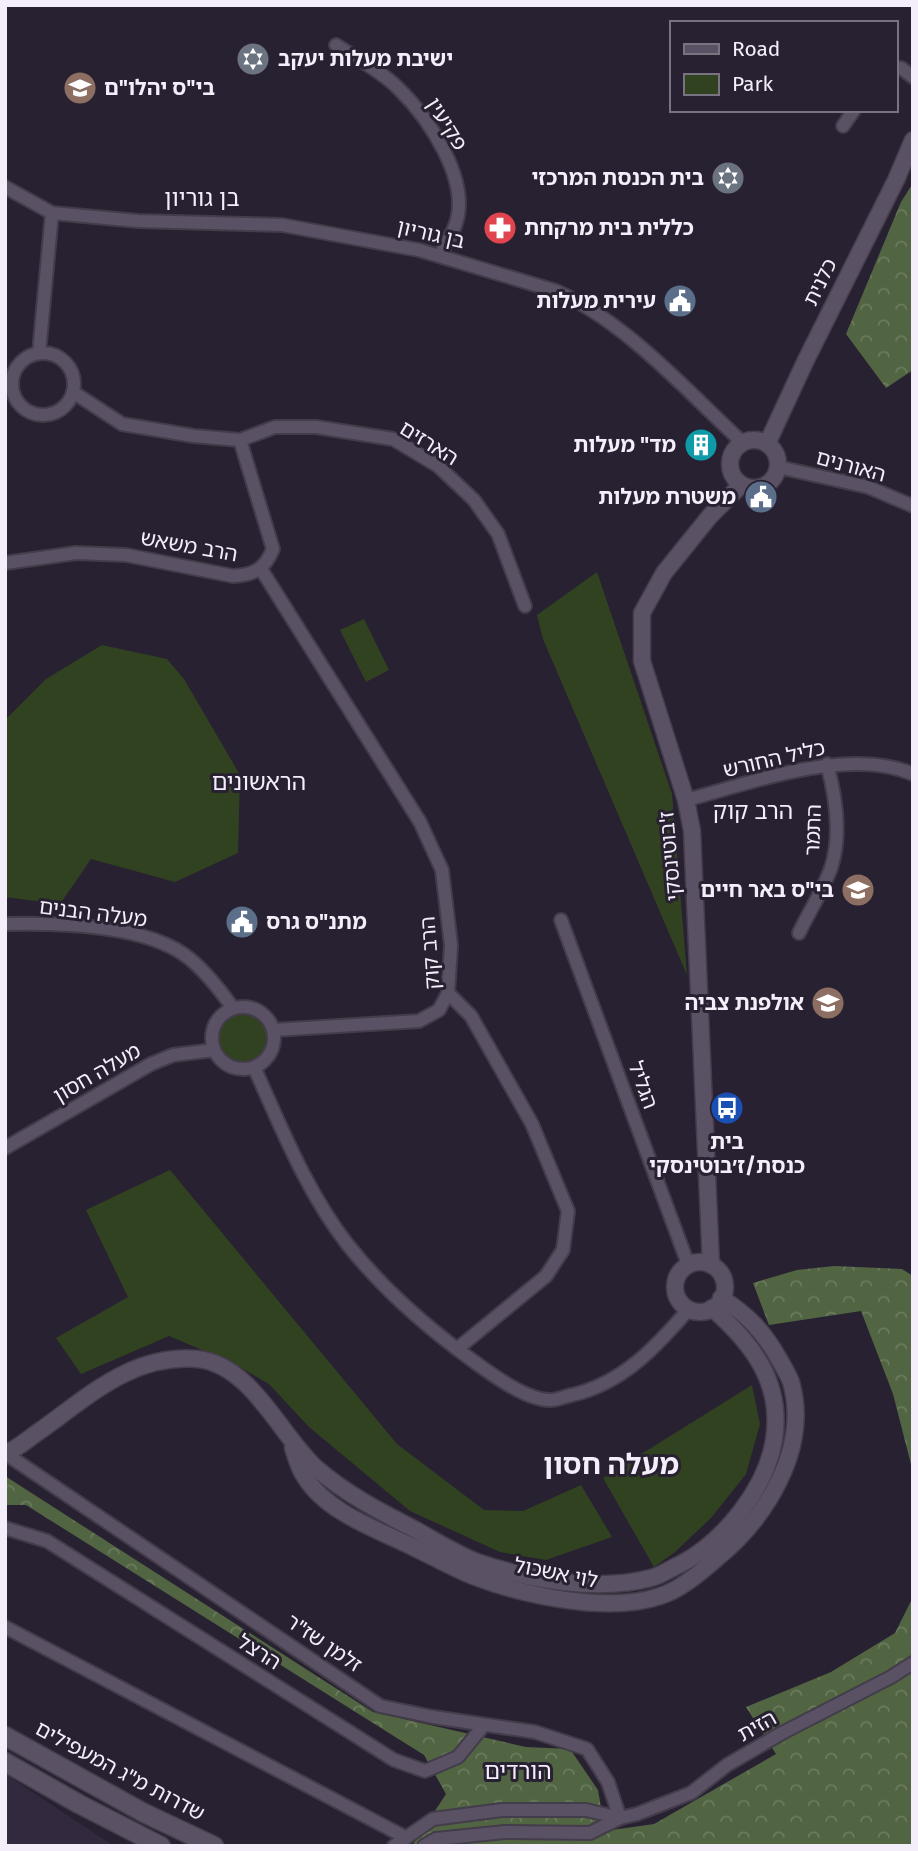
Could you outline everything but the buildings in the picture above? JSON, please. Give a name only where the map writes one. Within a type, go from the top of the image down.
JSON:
[{"type":"main road","name":"שדרות מ\"ג המעפילים","points":[[5,1736],[133,1807],[214,1846]]},
{"type":"main road","points":[[5,1762],[160,1846]]},
{"type":"street","name":"פקיעין","points":[[336,45],[397,86],[422,115],[446,152],[459,194],[456,225],[440,255]]},
{"type":"street","points":[[897,69],[901,68],[913,76]]},
{"type":"street","points":[[843,126],[853,112]]},
{"type":"street","name":"כלנית","points":[[767,444],[804,362],[913,141]]},
{"type":"street","points":[[5,187],[52,213],[39,353]]},
{"type":"street","name":"בן גוריון","points":[[52,213],[138,221],[282,225],[440,255],[528,281],[573,298],[617,326],[743,443]]},
{"type":"street","points":[[39,353],[58,357],[72,372],[73,392],[63,408],[54,413],[34,414],[18,402],[9,385],[23,360],[39,353]]},
{"type":"street","points":[[73,392],[122,424],[194,436],[240,440]]},
{"type":"street","name":"הארזים","points":[[240,440],[275,427],[316,427],[393,439],[438,466],[474,500],[498,534],[525,606]]},
{"type":"street","name":"הרב משאש","points":[[5,563],[76,553],[125,555],[233,576],[249,575],[261,569],[273,549],[240,440]]},
{"type":"street","points":[[755,440],[767,444],[776,454],[778,467],[771,481],[764,486],[749,488],[741,485],[731,472],[730,463],[736,448],[755,440]]},
{"type":"street","name":"האורנים","points":[[778,467],[868,487],[913,506]]},
{"type":"street","name":"ז'בוטינסקי","points":[[711,1265],[692,831],[686,800],[642,661],[642,612],[664,573],[710,516],[741,485]]},
{"type":"street","name":"הרב קוק","points":[[261,569],[420,822],[442,870],[451,945],[448,993],[471,1016],[532,1124],[568,1211],[563,1250],[546,1276],[457,1349]]},
{"type":"street","name":"כליל החורש","points":[[686,800],[827,765],[886,765],[913,774]]},
{"type":"street","name":"התמר","points":[[799,933],[831,867],[837,824],[834,788],[827,765]]},
{"type":"street","name":"הגליל","points":[[561,920],[688,1265]]},
{"type":"street","name":"מעלה הבנים","points":[[5,924],[56,923],[139,935],[165,943],[188,957],[211,978],[233,1008]]},
{"type":"street","points":[[273,1030],[419,1021],[439,1010],[448,993]]},
{"type":"street","points":[[243,1006],[253,1008],[269,1021],[273,1030],[272,1048],[268,1056],[254,1067],[245,1069],[226,1065],[214,1050],[211,1040],[212,1030],[224,1013],[243,1006]]},
{"type":"street","name":"מעלה חסון","points":[[5,1148],[151,1063],[173,1055],[214,1050]]},
{"type":"street","points":[[254,1067],[286,1139],[323,1207],[347,1243],[368,1268],[457,1349],[517,1390],[550,1400],[583,1392],[617,1378],[647,1355],[689,1309]]},
{"type":"street","points":[[704,1262],[711,1265],[717,1269],[724,1283],[716,1303],[704,1311],[689,1309],[675,1291],[678,1275],[688,1265],[704,1262]]},
{"type":"street","name":"לוי אשכול","points":[[6,1454],[120,1374],[156,1360],[200,1359],[232,1372],[260,1399],[288,1436],[304,1477],[322,1497],[346,1513],[472,1576],[568,1600],[611,1604],[660,1596],[699,1573],[726,1551],[760,1515],[786,1467],[796,1418],[790,1381],[759,1328],[743,1311],[716,1303]]},
{"type":"street","name":"זלמן שז\"ר","points":[[6,1454],[380,1706],[535,1732],[587,1749],[608,1782],[620,1818]]},
{"type":"street","name":"הרצל","points":[[5,1528],[47,1541],[394,1760],[425,1771],[458,1757],[484,1725]]},
{"type":"street","points":[[5,1627],[405,1838]]},
{"type":"street","name":"הזית","points":[[424,1846],[436,1839],[505,1832],[590,1833],[620,1818],[691,1793],[734,1761],[913,1663]]},
{"type":"street","points":[[394,1846],[433,1819],[502,1810],[586,1810],[620,1818]]},
{"type":"shaded area","points":[[5,1774],[114,1846],[5,1846]]},
{"type":"green space","points":[[913,183],[913,370],[886,388],[846,334],[901,202]]},
{"type":"green space","points":[[597,572],[672,794],[687,975],[543,639],[537,615]]},
{"type":"green space","points":[[364,619],[389,670],[366,682],[340,630]]},
{"type":"green space","points":[[102,645],[167,659],[184,679],[240,775],[238,853],[175,882],[91,859],[60,904],[5,897],[5,720],[46,679]]},
{"type":"green space","points":[[243,1012],[262,1019],[269,1038],[262,1057],[243,1064],[224,1057],[217,1038],[224,1019]]},
{"type":"green space","points":[[170,1170],[397,1444],[484,1510],[523,1511],[581,1485],[612,1537],[546,1560],[500,1552],[410,1511],[309,1427],[269,1384],[233,1363],[169,1336],[81,1374],[56,1338],[128,1297],[86,1210]]},
{"type":"green space","points":[[834,1266],[902,1269],[913,1276],[913,1472],[893,1394],[861,1311],[769,1325],[753,1283],[797,1270]]},
{"type":"green space","points":[[752,1385],[760,1424],[746,1474],[711,1518],[675,1552],[654,1567],[603,1478]]},
{"type":"green space","points":[[5,1476],[373,1712],[526,1747],[570,1749],[598,1790],[605,1831],[654,1824],[776,1754],[746,1707],[831,1672],[895,1633],[913,1597],[913,1846],[412,1846],[446,1794],[424,1755],[26,1505],[5,1505]]},
{"type":"place","name":"ישיבת מעלות יעקב","points":[[253,59]]},
{"type":"place","name":"בי\"ס יהלו\"ם","points":[[80,88]]},
{"type":"place","name":"בית הכנסת המרכזי","points":[[728,178]]},
{"type":"place","name":"כללית בית מרקחת","points":[[500,228]]},
{"type":"place","name":"עירית מעלות","points":[[680,301]]},
{"type":"place","name":"מד\" מעלות","points":[[701,445]]},
{"type":"place","name":"משטרת מעלות","points":[[761,497]]},
{"type":"place","name":"בי\"ס באר חיים","points":[[858,890]]},
{"type":"place","name":"מתנ\"ס גרס","points":[[242,922]]},
{"type":"place","name":"אולפנת צביה","points":[[828,1003]]},
{"type":"place","name":"בית כנסת/ז׳בוטינסקי","points":[[727,1108]]},
{"type":"district","name":"בן גוריון","points":[[202,198]]},
{"type":"district","name":"הראשונים","points":[[259,782]]},
{"type":"district","name":"הרב קוק","points":[[753,811]]},
{"type":"district","name":"מעלה חסון","points":[[611,1464]]},
{"type":"district","name":"הורדים","points":[[518,1771]]}]
